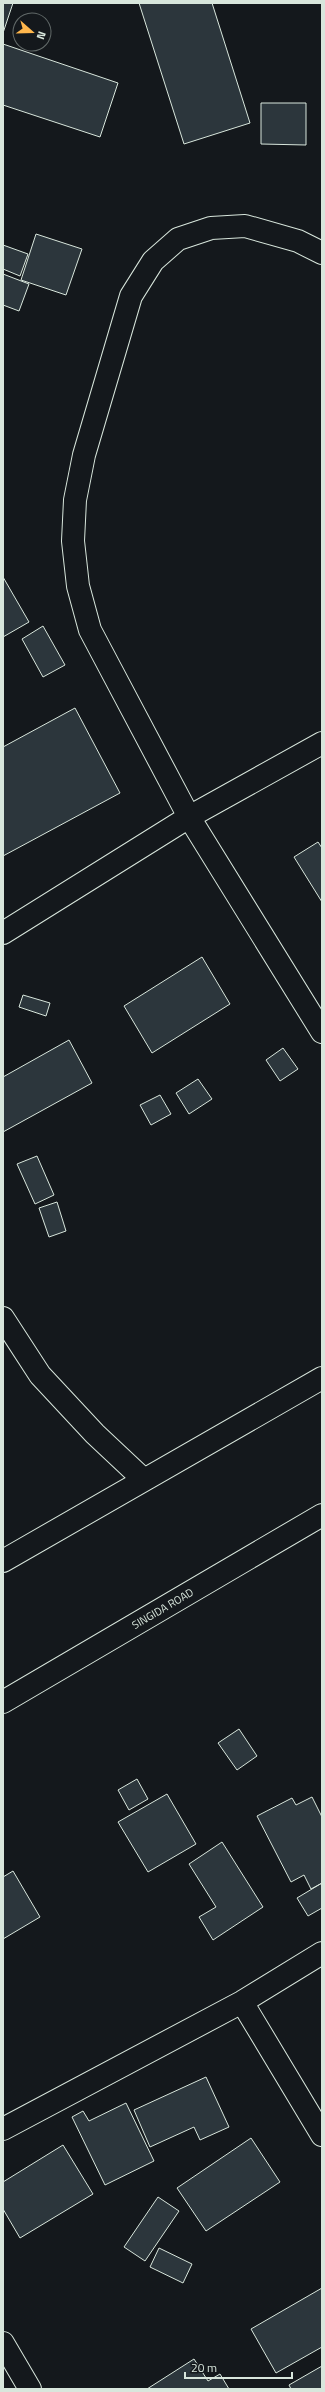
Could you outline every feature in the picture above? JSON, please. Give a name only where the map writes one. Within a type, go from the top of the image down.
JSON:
[{"type":"main road","points":[[322,254],[298,241],[245,226],[211,228],[178,239],[154,261],[131,296],[84,456],[75,500],[73,541],[78,586],[90,630],[189,818],[322,1032]]},
{"type":"main road","points":[[3,933],[189,818],[322,743]]},
{"type":"main road","points":[[3,1318],[40,1375],[95,1434],[144,1480]]},
{"type":"main road","points":[[3,1561],[322,1378]]},
{"type":"main road","name":"SINGIDA ROAD","points":[[3,1702],[322,1515]]},
{"type":"main road","points":[[3,2129],[242,2002],[322,1953]]},
{"type":"main road","points":[[242,2002],[322,2135]]},
{"type":"main road","points":[[3,2343],[30,2389]]},
{"type":"building","points":[[3,3],[13,3],[3,33]]},
{"type":"building","points":[[139,3],[212,3],[250,123],[184,144]]},
{"type":"building","points":[[3,44],[12,47],[12,52],[27,52],[118,83],[100,137],[3,105]]},
{"type":"building","points":[[261,103],[306,103],[306,145],[261,144]]},
{"type":"building","points":[[36,234],[82,249],[66,295],[21,280]]},
{"type":"building","points":[[3,245],[28,254],[20,276],[3,269]]},
{"type":"building","points":[[3,274],[29,284],[19,311],[3,305]]},
{"type":"building","points":[[3,577],[29,622],[3,637]]},
{"type":"building","points":[[43,626],[65,665],[43,677],[22,639]]},
{"type":"building","points":[[75,708],[120,793],[3,856],[3,747]]},
{"type":"building","points":[[318,842],[322,848],[322,902],[294,857]]},
{"type":"building","points":[[202,957],[230,1004],[152,1053],[124,1006]]},
{"type":"building","points":[[23,995],[50,1003],[46,1016],[19,1007]]},
{"type":"building","points":[[69,1040],[92,1083],[3,1132],[3,1077]]},
{"type":"building","points":[[283,1048],[298,1069],[280,1081],[266,1060]]},
{"type":"building","points":[[198,1079],[212,1099],[189,1114],[176,1093]]},
{"type":"building","points":[[160,1095],[171,1114],[151,1125],[140,1105]]},
{"type":"building","points":[[37,1156],[54,1195],[35,1204],[17,1164]]},
{"type":"building","points":[[57,1202],[66,1231],[49,1237],[39,1208]]},
{"type":"building","points":[[239,1729],[257,1756],[237,1770],[218,1743]]},
{"type":"building","points":[[137,1779],[148,1799],[129,1810],[118,1790]]},
{"type":"building","points":[[167,1794],[196,1844],[148,1872],[118,1822]]},
{"type":"building","points":[[312,1797],[322,1817],[322,1883],[311,1889],[304,1875],[291,1882],[257,1816],[292,1798],[296,1805]]},
{"type":"building","points":[[222,1842],[263,1907],[213,1940],[199,1917],[216,1907],[189,1864]]},
{"type":"building","points":[[13,1871],[40,1917],[3,1939],[3,1877]]},
{"type":"building","points":[[322,1883],[322,1908],[308,1916],[297,1898]]},
{"type":"building","points":[[206,2077],[229,2127],[200,2140],[194,2127],[150,2147],[134,2110]]},
{"type":"building","points":[[126,2103],[154,2161],[105,2185],[72,2117],[83,2111],[89,2121]]},
{"type":"building","points":[[251,2138],[280,2182],[206,2231],[177,2188]]},
{"type":"building","points":[[63,2145],[93,2194],[20,2238],[3,2209],[3,2182]]},
{"type":"building","points":[[158,2197],[179,2211],[145,2261],[124,2247]]},
{"type":"building","points":[[159,2248],[192,2264],[183,2283],[150,2267]]},
{"type":"building","points":[[322,2288],[322,2347],[276,2373],[251,2329]]},
{"type":"building","points":[[194,2359],[208,2381],[220,2374],[229,2389],[147,2389]]},
{"type":"building","points":[[322,2366],[322,2389],[291,2389],[289,2385]]}]
